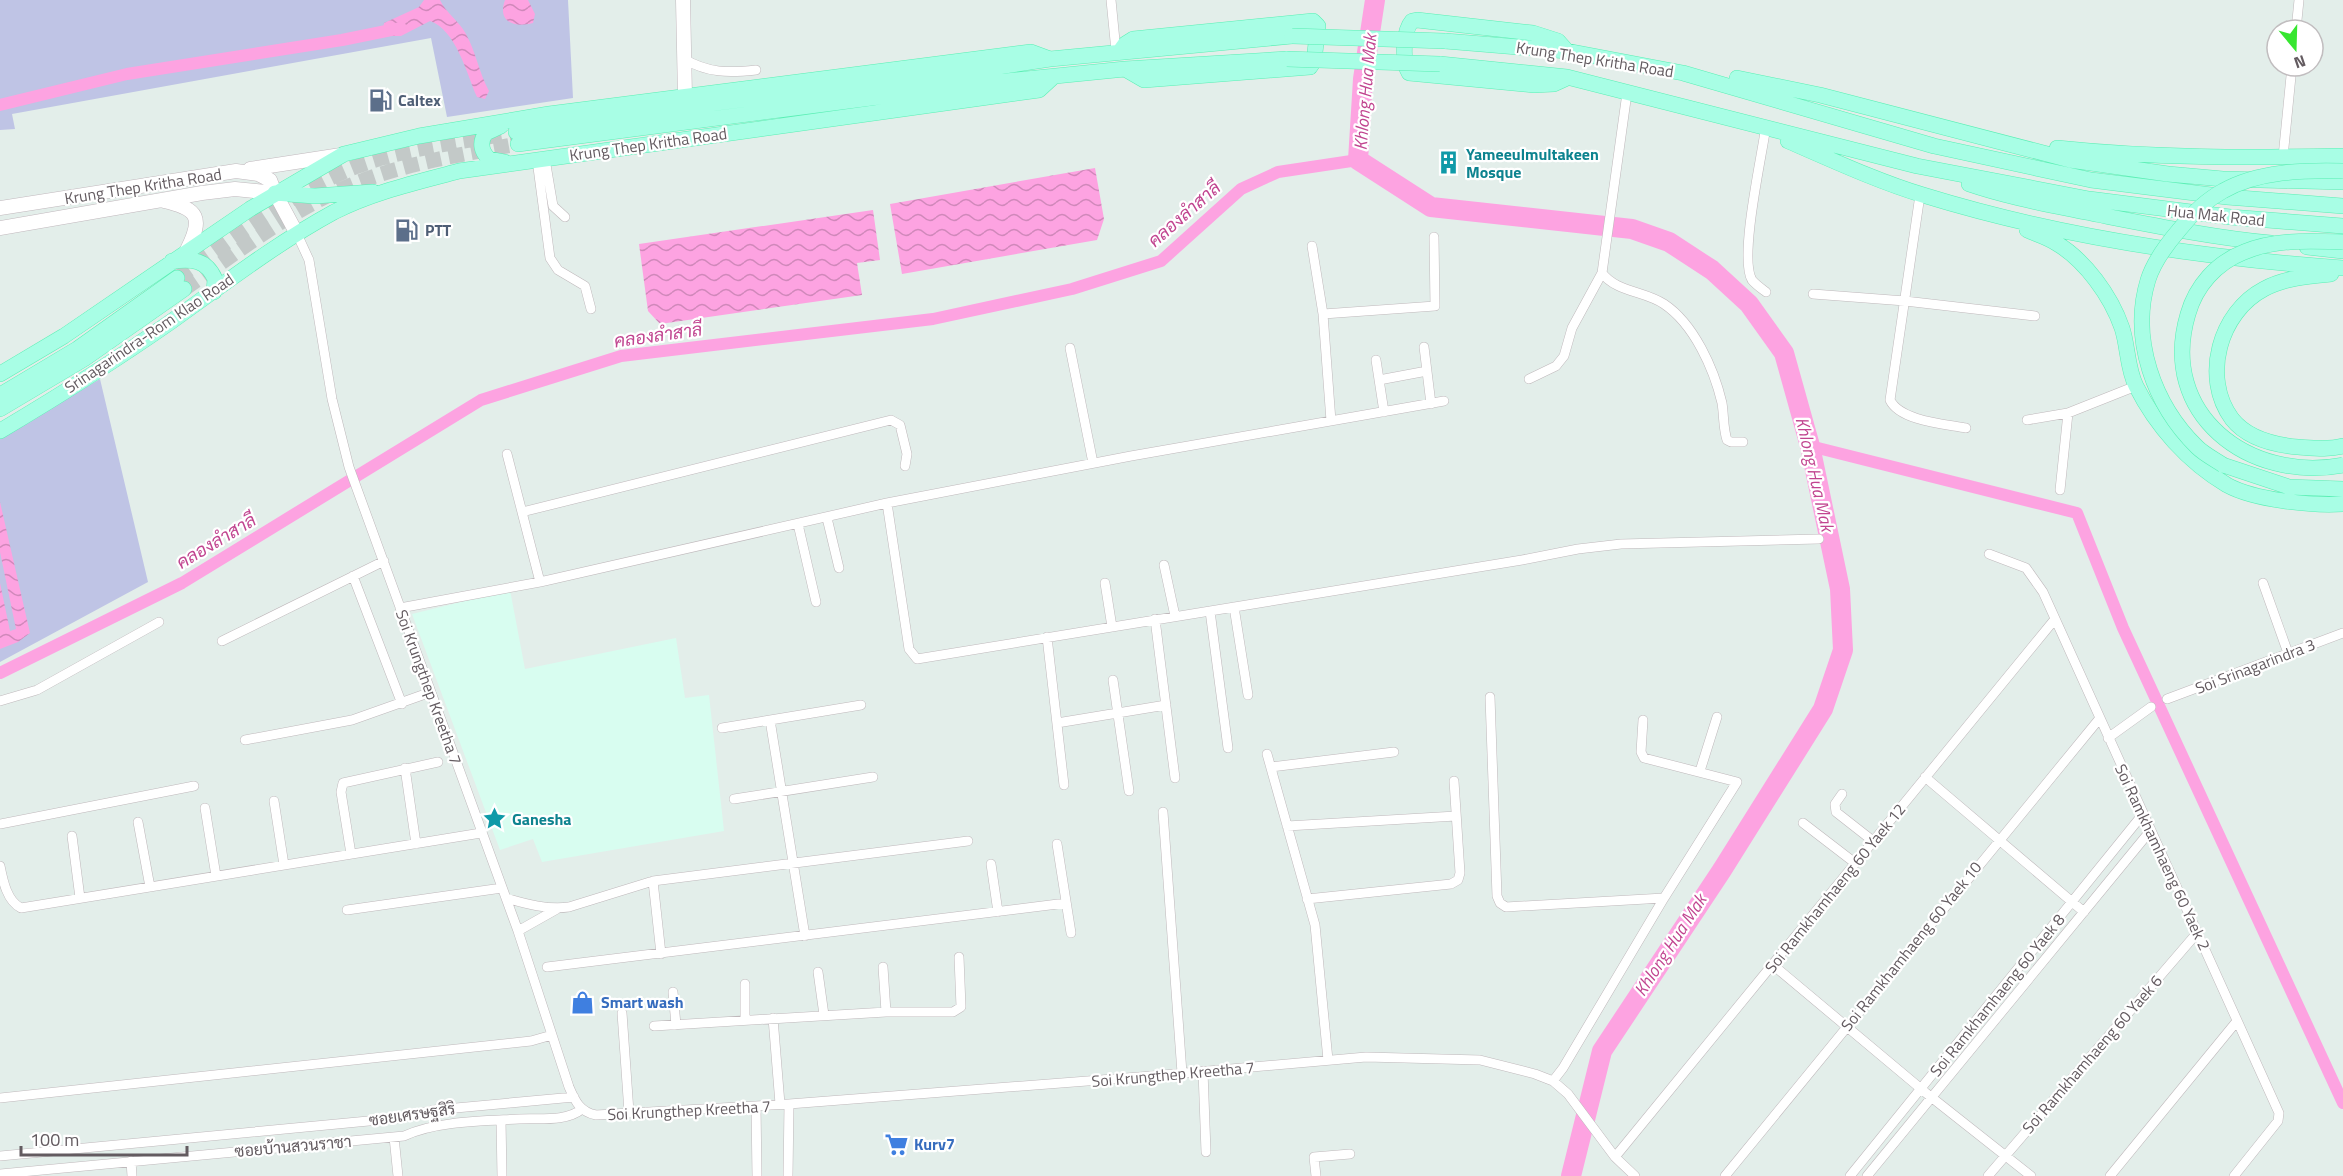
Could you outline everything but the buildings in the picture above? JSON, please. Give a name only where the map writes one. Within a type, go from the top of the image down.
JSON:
[{"type":"main road","points":[[683,0],[685,96]]},
{"type":"main road","points":[[1567,51],[1558,41],[1533,33],[1417,20],[1412,21],[1407,28],[1406,66],[1409,73],[1534,85],[1554,84],[1568,77]]},
{"type":"main road","points":[[1118,51],[1133,39],[1186,32],[1313,21],[1318,26],[1314,60],[1310,67],[1144,80],[1125,69]]},
{"type":"main road","name":"Krung Thep Kritha Road","points":[[517,132],[716,103],[985,69],[1050,58],[1292,36],[1445,41],[1567,51],[1683,73],[1934,146],[2091,180]]},
{"type":"main road","name":"Krung Thep Kritha Road","points":[[517,132],[685,96],[1031,52],[1050,58]]},
{"type":"main road","name":"Krung Thep Kritha Road","points":[[0,228],[235,189],[274,193],[344,154],[419,136],[517,132],[1125,69],[1287,59],[1440,64],[1568,77],[1917,165],[2089,199]]},
{"type":"main road","points":[[1683,73],[1772,84],[2070,160],[2168,174],[2223,179],[2343,182]]},
{"type":"main road","name":"Krung Thep Kritha Road","points":[[0,208],[236,171],[264,175],[273,185],[274,193],[297,234],[336,211],[407,184],[459,171],[1039,90],[1052,78]]},
{"type":"main road","points":[[1740,122],[1920,195],[1962,207],[2058,230],[2144,245],[2244,260],[2343,268]]},
{"type":"main road","points":[[517,132],[486,133],[482,145],[483,152],[489,159],[520,162]]},
{"type":"main road","points":[[1997,140],[2098,153],[2343,156]]},
{"type":"main road","points":[[236,171],[344,154]]},
{"type":"main road","points":[[1917,165],[1996,193],[2131,221],[2223,238],[2343,251]]},
{"type":"main road","points":[[2343,171],[2315,170],[2261,176],[2223,190],[2192,214],[2165,246],[2149,279],[2143,314],[2145,351],[2156,387],[2174,419],[2198,448],[2223,465],[2289,487],[2343,489]]},
{"type":"main road","name":"Hua Mak Road","points":[[2091,180],[2227,197],[2343,206]]},
{"type":"main road","points":[[0,374],[64,336],[187,250],[274,193],[315,196],[388,191]]},
{"type":"main road","name":"Hua Mak Road","points":[[2089,199],[2230,217],[2343,226]]},
{"type":"main road","points":[[158,200],[186,206],[195,214],[197,226],[187,250]]},
{"type":"main road","points":[[1962,207],[2056,243],[2083,265],[2102,290],[2122,328],[2136,386],[2177,448],[2228,485],[2268,498],[2302,504],[2343,504]]},
{"type":"main road","name":"Srinagarindra-Rom Klao Road","points":[[0,431],[126,353],[297,234]]},
{"type":"main road","points":[[2343,242],[2284,242],[2262,245],[2242,252],[2208,277],[2193,296],[2182,335],[2182,374],[2196,408],[2222,436],[2252,455],[2287,467],[2325,468],[2343,465]]},
{"type":"main road","points":[[172,261],[189,259],[204,264],[215,279],[214,292]]},
{"type":"main road","points":[[2339,447],[2282,445],[2257,438],[2232,419],[2219,391],[2215,361],[2226,330],[2240,307],[2264,289],[2285,281],[2309,276],[2343,274]]},
{"type":"main road","name":"Srinagarindra-Rom Klao Road","points":[[0,395],[181,284],[84,359],[0,409]]},
{"type":"street","points":[[1111,0],[1118,51]]},
{"type":"street","points":[[2297,18],[2299,0]]},
{"type":"street","points":[[684,59],[697,67],[717,72],[756,70]]},
{"type":"street","points":[[2283,157],[2291,78]]},
{"type":"street","points":[[1529,379],[1556,366],[1564,356],[1572,328],[1602,273],[1627,93]]},
{"type":"street","points":[[1765,132],[1749,234],[1747,264],[1752,280],[1766,292]]},
{"type":"street","points":[[541,159],[553,206],[565,216]]},
{"type":"street","points":[[541,159],[550,258],[558,270],[585,286],[591,309]]},
{"type":"street","points":[[1920,195],[1890,400],[1902,412],[1923,420],[1966,428]]},
{"type":"street","name":"Soi Krungthep Kreetha 7","points":[[297,234],[305,248],[311,270],[332,399],[349,467],[518,931],[574,1097],[582,1109],[596,1115],[756,1106],[1366,1057],[1480,1060],[1553,1081],[1568,1094],[1607,1147],[1632,1174]]},
{"type":"street","points":[[1323,314],[1435,306],[1434,237]]},
{"type":"street","points":[[1312,246],[1323,314],[1331,421]]},
{"type":"street","points":[[1602,273],[1607,280],[1663,304],[1678,317],[1693,336],[1712,372],[1722,404],[1727,440],[1743,442]]},
{"type":"street","points":[[1814,294],[1905,301],[2035,316]]},
{"type":"street","points":[[1424,347],[1431,404]]},
{"type":"street","points":[[1070,348],[1093,463]]},
{"type":"street","points":[[1376,360],[1384,412]]},
{"type":"street","points":[[1379,381],[1427,372]]},
{"type":"street","points":[[2027,420],[2068,412],[2136,386]]},
{"type":"street","points":[[400,608],[540,582],[887,503],[1093,463],[1444,401]]},
{"type":"street","points":[[2060,489],[2068,412]]},
{"type":"street","points":[[522,512],[891,420],[900,425],[907,454],[905,466]]},
{"type":"street","points":[[507,454],[540,582]]},
{"type":"street","points":[[887,503],[909,649],[916,658],[1522,561],[1598,546],[1661,542],[1820,539]]},
{"type":"street","points":[[827,518],[838,568]]},
{"type":"street","points":[[798,524],[816,602]]},
{"type":"street","name":"Soi Ramkhamhaeng 60 Yaek 2","points":[[1989,554],[2026,568],[2043,592],[2279,1113],[2278,1121],[2234,1176]]},
{"type":"street","points":[[222,641],[384,561]]},
{"type":"street","points":[[1164,565],[1175,616]]},
{"type":"street","points":[[353,576],[402,704]]},
{"type":"street","points":[[1105,584],[1112,627]]},
{"type":"street","points":[[2263,584],[2288,653]]},
{"type":"street","points":[[1234,607],[1248,695]]},
{"type":"street","points":[[1210,610],[1228,748]]},
{"type":"street","name":"Soi Ramkhamhaeng 60 Yaek 12","points":[[1615,1157],[2055,619]]},
{"type":"street","points":[[1155,620],[1175,778]]},
{"type":"street","points":[[0,701],[37,690],[159,622]]},
{"type":"street","name":"Soi Srinagarindra 3","points":[[2168,699],[2343,633]]},
{"type":"street","points":[[1047,637],[1064,785]]},
{"type":"street","points":[[1113,680],[1129,791]]},
{"type":"street","points":[[246,740],[352,720],[402,704],[430,692]]},
{"type":"street","points":[[1490,697],[1497,885],[1500,903],[1506,907],[1664,898]]},
{"type":"street","points":[[722,728],[861,705]]},
{"type":"street","points":[[1057,723],[1166,705]]},
{"type":"street","points":[[2108,738],[2151,707]]},
{"type":"street","points":[[1700,771],[1717,717]]},
{"type":"street","name":"Soi Ramkhamhaeng 60 Yaek 10","points":[[1725,1176],[1846,1025],[2100,718]]},
{"type":"street","points":[[770,720],[805,936]]},
{"type":"street","points":[[1553,1081],[1737,782],[1644,758],[1641,752],[1643,720]]},
{"type":"street","points":[[1271,767],[1394,752]]},
{"type":"street","points":[[1267,754],[1315,925],[1328,1060]]},
{"type":"street","points":[[351,854],[341,792],[343,783],[438,762]]},
{"type":"street","points":[[405,768],[416,844]]},
{"type":"street","points":[[734,799],[873,777]]},
{"type":"street","points":[[1924,777],[2084,912]]},
{"type":"street","points":[[1307,898],[1451,884],[1458,880],[1460,873],[1454,781]]},
{"type":"street","points":[[0,824],[194,786]]},
{"type":"street","points":[[1842,794],[1835,804],[1836,812],[1873,841]]},
{"type":"street","points":[[274,801],[284,865]]},
{"type":"street","points":[[205,808],[216,876]]},
{"type":"street","points":[[1163,812],[1182,1073]]},
{"type":"street","name":"Soi Ramkhamhaeng 60 Yaek 8","points":[[1850,1176],[2143,814]]},
{"type":"street","points":[[1287,826],[1456,816]]},
{"type":"street","points":[[138,822],[150,887]]},
{"type":"street","points":[[1803,823],[1856,862]]},
{"type":"street","name":"Soi Ramkhamhaeng 60 Yaek 8","points":[[1867,1176],[2151,830]]},
{"type":"street","points":[[0,871],[9,897],[21,908],[481,833]]},
{"type":"street","points":[[72,836],[80,898]]},
{"type":"street","points":[[506,898],[557,909],[569,908],[653,881],[968,841]]},
{"type":"street","points":[[1057,844],[1071,933]]},
{"type":"street","points":[[992,864],[998,912]]},
{"type":"street","points":[[653,881],[661,954]]},
{"type":"street","points":[[347,910],[502,888]]},
{"type":"street","points":[[547,967],[1066,903]]},
{"type":"street","points":[[518,931],[557,909]]},
{"type":"street","name":"Soi Ramkhamhaeng 60 Yaek 6","points":[[1988,1176],[2197,933]]},
{"type":"street","points":[[654,1026],[824,1015],[958,1010],[961,1007],[959,957]]},
{"type":"street","points":[[1773,965],[2031,1176]]},
{"type":"street","points":[[883,967],[886,1012]]},
{"type":"street","points":[[818,972],[824,1015]]},
{"type":"street","points":[[745,984],[745,1020]]},
{"type":"street","points":[[674,992],[676,1025]]},
{"type":"street","points":[[1998,994],[2009,1003]]},
{"type":"street","points":[[622,1013],[629,1112]]},
{"type":"street","points":[[773,1018],[784,1104],[788,1176]]},
{"type":"street","points":[[2110,1176],[2237,1021]]},
{"type":"street","points":[[0,1098],[534,1041],[552,1035]]},
{"type":"street","points":[[1203,1071],[1206,1152]]},
{"type":"street","name":"ซอยเศรษฐสิริ","points":[[0,1156],[400,1118],[434,1110],[574,1097]]},
{"type":"street","points":[[756,1106],[757,1176]]},
{"type":"street","name":"ซอยบ้านสวนราชา","points":[[0,1174],[64,1172],[131,1161],[404,1136],[421,1128],[501,1120],[572,1117],[582,1109]]},
{"type":"street","points":[[501,1120],[502,1176]]},
{"type":"street","points":[[394,1137],[398,1176]]},
{"type":"street","points":[[1316,1176],[1314,1157],[1350,1154]]},
{"type":"street","points":[[131,1161],[132,1176]]},
{"type":"shaded area","points":[[0,0],[568,0],[573,98],[447,117],[431,38],[12,114],[15,129],[0,130]]},
{"type":"shaded area","points":[[100,379],[148,582],[0,662],[0,438]]},
{"type":"shaded area","points":[[510,590],[525,669],[676,638],[685,698],[709,695],[724,831],[542,862],[533,839],[500,850],[412,614]]},
{"type":"water","points":[[424,0],[440,0],[466,34],[489,91],[485,99],[477,97],[459,53],[447,33],[439,26],[430,21],[401,36],[388,36],[383,29],[384,23],[419,7]]},
{"type":"water","points":[[505,0],[528,0],[535,14],[533,23],[519,25],[509,22],[503,14]]},
{"type":"water","points":[[1095,168],[1104,219],[1097,240],[902,274],[890,204]]},
{"type":"water","points":[[873,210],[880,260],[857,263],[862,295],[660,324],[648,311],[639,244]]},
{"type":"water","points":[[0,502],[30,633],[18,642],[0,649],[0,583],[10,631],[16,629],[0,552]]},
{"type":"waterway","name":"Khlong Hua Mak","points":[[1375,0],[1363,79],[1358,160],[1431,207],[1632,229],[1669,242],[1712,270],[1749,304],[1784,353],[1810,446],[1840,589],[1843,650],[1823,709],[1722,870],[1602,1051],[1571,1176]]},
{"type":"waterway","points":[[0,105],[127,74],[342,40],[401,28]]},
{"type":"waterway","name":"คลองลำสาลี","points":[[0,673],[182,583],[481,400],[621,356],[933,319],[1072,289],[1161,261],[1241,189],[1278,172],[1358,160]]},
{"type":"waterway","points":[[1810,446],[2077,513],[2123,628],[2343,1103]]},
{"type":"tunnel","points":[[177,278],[285,203],[355,167],[414,150],[516,132]]},
{"type":"tunnel","points":[[184,289],[280,222],[342,189],[407,167],[451,156],[518,144]]},
{"type":"place","name":"Caltex","points":[[380,100]]},
{"type":"place","name":"Yameeulmultakeen Mosque","points":[[1448,163]]},
{"type":"place","name":"PTT","points":[[407,230]]},
{"type":"place","name":"Ganesha","points":[[494,819]]},
{"type":"place","name":"Smart wash","points":[[583,1002]]},
{"type":"place","name":"Kurv7","points":[[896,1144]]}]
